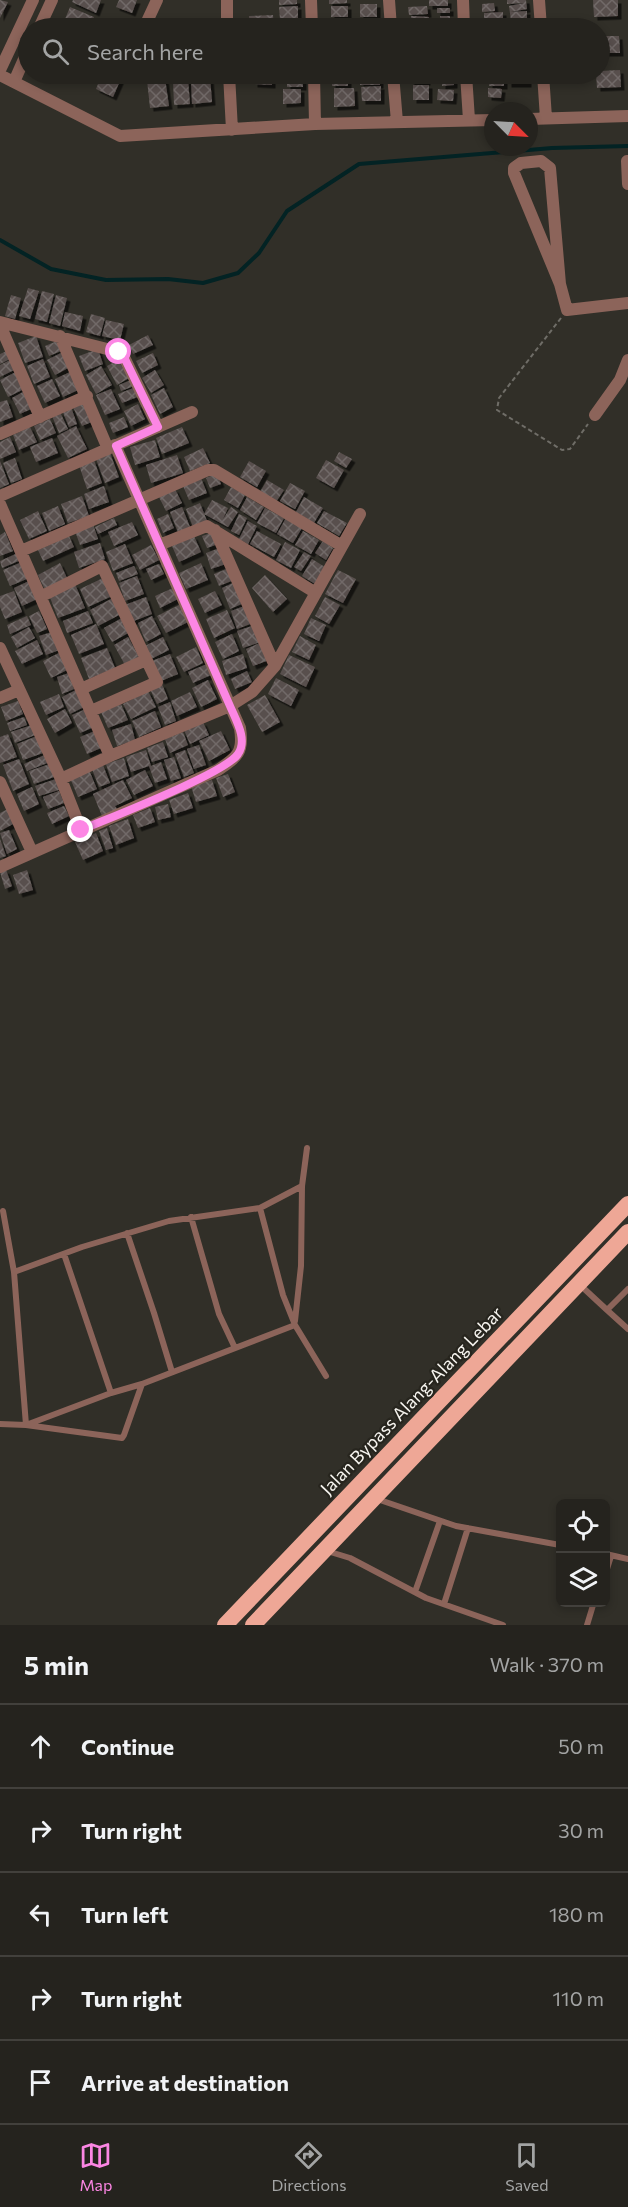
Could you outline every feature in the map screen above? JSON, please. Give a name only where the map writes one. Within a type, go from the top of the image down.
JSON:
[{"type":"highway","name":"Jalan Bypass Alang-Alang Lebar","points":[[225,1625],[628,1204]]},
{"type":"highway","points":[[253,1625],[628,1232]]},
{"type":"street","points":[[25,18],[33,0]]},
{"type":"street","points":[[44,18],[52,0]]},
{"type":"street","points":[[149,18],[157,0]]},
{"type":"street","points":[[227,0],[227,18]]},
{"type":"street","points":[[312,0],[312,18]]},
{"type":"street","points":[[389,0],[390,18]]},
{"type":"street","points":[[463,0],[464,18]]},
{"type":"street","points":[[539,0],[540,18]]},
{"type":"street","points":[[18,33],[0,73],[120,136],[315,124],[484,120]]},
{"type":"street","points":[[14,82],[18,73]]},
{"type":"street","points":[[230,84],[232,130]]},
{"type":"street","points":[[314,84],[315,124]]},
{"type":"street","points":[[394,84],[397,122]]},
{"type":"street","points":[[467,84],[469,120]]},
{"type":"street","points":[[544,84],[546,118]]},
{"type":"street","points":[[538,118],[628,116]]},
{"type":"street","points":[[560,284],[549,168],[541,161],[520,163],[514,168],[514,173],[560,284],[567,310],[628,303]]},
{"type":"street","points":[[627,161],[628,184]]},
{"type":"street","points":[[0,324],[114,349],[123,355],[158,427]]},
{"type":"street","points":[[0,324],[40,417]]},
{"type":"street","points":[[0,867],[218,770],[239,754],[242,743],[240,728],[140,500],[87,396],[60,336]]},
{"type":"street","points":[[595,415],[620,380],[628,360]]},
{"type":"street","points":[[0,434],[87,396]]},
{"type":"street","points":[[0,496],[192,412]]},
{"type":"street","points":[[21,551],[208,470],[213,470],[342,546]]},
{"type":"street","points":[[0,504],[110,756]]},
{"type":"street","points":[[61,779],[230,706],[252,692],[275,666],[360,514]]},
{"type":"street","points":[[159,545],[207,526],[316,593]]},
{"type":"street","points":[[215,530],[275,666]]},
{"type":"street","points":[[42,596],[102,566],[156,682],[91,711]]},
{"type":"street","points":[[0,648],[61,779],[81,830]]},
{"type":"street","points":[[81,689],[146,660]]},
{"type":"street","points":[[0,698],[19,690]]},
{"type":"street","points":[[0,782],[5,807],[32,852]]},
{"type":"lane","points":[[295,1325],[301,1266],[302,1185],[307,1148]]},
{"type":"lane","points":[[15,1272],[127,1233],[191,1217],[260,1208],[302,1185]]},
{"type":"lane","points":[[260,1208],[283,1295],[295,1325],[326,1376]]},
{"type":"lane","points":[[3,1211],[15,1272],[26,1425]]},
{"type":"lane","points":[[191,1217],[219,1314],[236,1348]]},
{"type":"lane","points":[[127,1233],[172,1372]]},
{"type":"lane","points":[[64,1254],[111,1393]]},
{"type":"lane","points":[[579,1283],[628,1329]]},
{"type":"lane","points":[[607,1310],[628,1289]]},
{"type":"lane","points":[[26,1425],[111,1393],[142,1384],[295,1325]]},
{"type":"lane","points":[[0,1424],[26,1425],[122,1438],[142,1384]]},
{"type":"lane","points":[[374,1498],[440,1521],[556,1544]]},
{"type":"lane","points":[[415,1592],[440,1521]]},
{"type":"lane","points":[[444,1604],[468,1528]]},
{"type":"lane","points":[[325,1550],[350,1558],[415,1592],[503,1625]]},
{"type":"lane","points":[[610,1555],[628,1559]]},
{"type":"lane","points":[[587,1625],[592,1607]]},
{"type":"path","points":[[567,310],[499,398],[497,410],[566,451],[570,449],[595,415]]},
{"type":"building","points":[[0,0],[8,2],[0,18]]},
{"type":"building","points":[[73,0],[101,0],[96,13],[72,2]]},
{"type":"building","points":[[119,0],[137,0],[132,13],[116,7]]},
{"type":"building","points":[[279,0],[297,0],[297,4],[279,5]]},
{"type":"building","points":[[329,0],[347,0],[347,3],[329,4]]},
{"type":"building","points":[[429,0],[448,0],[448,6],[429,6]]},
{"type":"building","points":[[507,0],[526,0],[527,9],[510,12],[527,11],[527,18],[511,18],[509,6],[524,3],[507,4]]},
{"type":"building","points":[[593,0],[618,0],[618,16],[594,17]]},
{"type":"building","points":[[494,3],[495,11],[482,12],[482,4]]},
{"type":"building","points":[[360,4],[377,4],[377,17],[360,17]]},
{"type":"building","points":[[298,6],[298,18],[280,18],[279,7]]},
{"type":"building","points":[[331,6],[348,6],[348,17],[331,17]]},
{"type":"building","points":[[427,6],[428,14],[409,15],[408,7]]},
{"type":"building","points":[[70,7],[94,17],[94,18],[65,18]]},
{"type":"building","points":[[437,8],[450,8],[450,13],[437,13]]},
{"type":"building","points":[[503,12],[503,18],[484,18],[484,13]]},
{"type":"building","points":[[273,15],[273,18],[249,18],[249,16]]},
{"type":"building","points":[[411,16],[429,17],[429,18],[411,18]]},
{"type":"building","points":[[610,36],[619,36],[620,53],[610,53]]},
{"type":"building","points":[[610,70],[620,70],[621,87],[597,88],[597,84],[610,84]]},
{"type":"building","points":[[98,84],[119,84],[113,97],[96,89]]},
{"type":"building","points":[[147,84],[166,84],[169,106],[150,108]]},
{"type":"building","points":[[173,84],[188,84],[190,104],[174,105]]},
{"type":"building","points":[[191,84],[211,84],[212,102],[192,104]]},
{"type":"building","points":[[287,84],[303,84],[303,87],[287,87]]},
{"type":"building","points":[[332,84],[348,84],[348,86],[332,86]]},
{"type":"building","points":[[489,84],[504,84],[504,86],[489,86]]},
{"type":"building","points":[[413,85],[429,85],[429,100],[413,100]]},
{"type":"building","points":[[381,86],[381,101],[362,101],[361,87]]},
{"type":"building","points":[[334,88],[354,88],[355,106],[334,107]]},
{"type":"building","points":[[488,88],[502,89],[501,98],[488,97]]},
{"type":"building","points":[[283,89],[301,89],[301,103],[283,104]]},
{"type":"building","points":[[438,89],[454,90],[453,101],[437,100]]},
{"type":"building","points":[[28,288],[39,291],[30,319],[19,316]]},
{"type":"building","points":[[42,291],[54,294],[47,322],[35,319]]},
{"type":"building","points":[[11,295],[21,298],[15,319],[5,316]]},
{"type":"building","points":[[56,295],[67,298],[60,326],[49,323]]},
{"type":"building","points":[[65,312],[83,316],[80,331],[62,326]]},
{"type":"building","points":[[91,314],[105,318],[100,336],[86,332]]},
{"type":"building","points":[[106,320],[124,324],[120,340],[102,336]]},
{"type":"building","points":[[148,335],[153,345],[133,354],[129,345]]},
{"type":"building","points":[[36,336],[43,357],[25,363],[18,343]]},
{"type":"building","points":[[57,341],[61,351],[49,356],[45,346]]},
{"type":"building","points":[[98,349],[103,364],[85,371],[79,356]]},
{"type":"building","points":[[7,351],[10,359],[0,364],[0,354]]},
{"type":"building","points":[[63,352],[70,367],[55,375],[47,360]]},
{"type":"building","points":[[153,353],[158,365],[142,373],[136,361]]},
{"type":"building","points":[[12,359],[16,369],[0,377],[0,365]]},
{"type":"building","points":[[43,359],[50,377],[34,384],[27,366]]},
{"type":"building","points":[[118,360],[129,378],[117,385],[107,366]]},
{"type":"building","points":[[101,366],[112,385],[96,394],[86,375]]},
{"type":"building","points":[[155,370],[164,385],[151,393],[142,378]]},
{"type":"building","points":[[16,372],[24,389],[8,397],[0,380]]},
{"type":"building","points":[[70,372],[78,390],[63,397],[55,379]]},
{"type":"building","points":[[52,379],[60,396],[45,403],[37,386]]},
{"type":"building","points":[[131,380],[134,386],[121,391],[119,385]]},
{"type":"building","points":[[136,387],[140,396],[122,403],[118,394]]},
{"type":"building","points":[[164,388],[173,407],[160,414],[151,395]]},
{"type":"building","points":[[111,389],[120,409],[105,415],[96,395]]},
{"type":"building","points":[[23,392],[31,409],[20,414],[12,398]]},
{"type":"building","points":[[84,399],[94,421],[82,426],[72,405]]},
{"type":"building","points":[[7,400],[13,417],[0,422],[0,402]]},
{"type":"building","points":[[138,404],[145,419],[131,426],[124,411]]},
{"type":"building","points":[[71,407],[77,424],[69,427],[62,410]]},
{"type":"building","points":[[60,412],[68,429],[59,433],[52,416]]},
{"type":"building","points":[[124,417],[128,427],[113,433],[109,423]]},
{"type":"building","points":[[50,419],[56,433],[40,440],[34,426]]},
{"type":"building","points":[[76,426],[87,449],[68,458],[57,436]]},
{"type":"building","points":[[30,427],[37,442],[19,450],[13,435]]},
{"type":"building","points":[[182,427],[189,443],[162,454],[156,438]]},
{"type":"building","points":[[10,437],[16,452],[0,459],[0,442]]},
{"type":"building","points":[[52,438],[58,453],[36,462],[30,447]]},
{"type":"building","points":[[155,440],[160,457],[135,465],[130,447]]},
{"type":"building","points":[[203,448],[210,463],[190,471],[184,457]]},
{"type":"building","points":[[339,452],[352,459],[346,468],[334,461]]},
{"type":"building","points":[[110,453],[119,477],[105,483],[96,459]]},
{"type":"building","points":[[177,455],[183,473],[151,483],[146,465]]},
{"type":"building","points":[[15,458],[22,479],[11,483],[3,463]]},
{"type":"building","points":[[94,460],[102,483],[87,489],[79,465]]},
{"type":"building","points":[[326,460],[344,470],[334,488],[316,478]]},
{"type":"building","points":[[0,461],[9,484],[0,488]]},
{"type":"building","points":[[249,461],[266,471],[257,487],[240,477]]},
{"type":"building","points":[[217,473],[221,484],[210,488],[206,478]]},
{"type":"building","points":[[201,478],[207,493],[189,500],[183,486]]},
{"type":"building","points":[[267,480],[284,490],[276,502],[260,492]]},
{"type":"building","points":[[290,483],[305,491],[295,509],[280,501]]},
{"type":"building","points":[[104,486],[109,502],[89,509],[84,494]]},
{"type":"building","points":[[231,487],[245,495],[238,508],[224,500]]},
{"type":"building","points":[[175,489],[182,503],[166,511],[159,497]]},
{"type":"building","points":[[82,496],[89,516],[68,523],[61,504]]},
{"type":"building","points":[[247,497],[264,507],[256,520],[240,510]]},
{"type":"building","points":[[304,497],[323,508],[314,523],[296,512]]},
{"type":"building","points":[[212,500],[228,508],[223,519],[231,507],[238,512],[228,527],[204,514]]},
{"type":"building","points":[[200,503],[207,521],[193,527],[186,509]]},
{"type":"building","points":[[58,506],[65,524],[49,531],[42,513]]},
{"type":"building","points":[[182,507],[190,527],[178,532],[170,512]]},
{"type":"building","points":[[265,508],[284,518],[276,533],[257,523]]},
{"type":"building","points":[[38,511],[47,531],[29,539],[20,520]]},
{"type":"building","points":[[324,511],[347,523],[339,536],[317,523]]},
{"type":"building","points":[[168,514],[174,528],[163,533],[157,519]]},
{"type":"building","points":[[239,514],[247,518],[239,535],[231,531]]},
{"type":"building","points":[[114,518],[117,525],[98,534],[95,527]]},
{"type":"building","points":[[286,518],[302,528],[293,543],[277,534]]},
{"type":"building","points":[[248,521],[257,526],[248,544],[239,539]]},
{"type":"building","points":[[132,522],[138,535],[114,546],[108,532]]},
{"type":"building","points":[[93,524],[98,539],[80,545],[75,531]]},
{"type":"building","points":[[257,531],[281,544],[274,557],[250,544]]},
{"type":"building","points":[[303,531],[319,540],[311,554],[295,545]]},
{"type":"building","points":[[5,532],[13,551],[0,556],[0,535]]},
{"type":"building","points":[[214,532],[218,544],[207,548],[202,536]]},
{"type":"building","points":[[69,536],[74,547],[43,561],[38,550]]},
{"type":"building","points":[[194,536],[201,552],[179,562],[172,546]]},
{"type":"building","points":[[323,541],[333,548],[326,560],[315,553]]},
{"type":"building","points":[[285,542],[300,550],[291,568],[276,560]]},
{"type":"building","points":[[100,543],[105,559],[79,568],[74,552]]},
{"type":"building","points":[[125,544],[133,563],[113,571],[106,552]]},
{"type":"building","points":[[151,545],[159,560],[140,570],[132,555]]},
{"type":"building","points":[[220,548],[226,564],[211,569],[206,553]]},
{"type":"building","points":[[304,552],[311,556],[301,571],[294,567]]},
{"type":"building","points":[[18,553],[21,560],[2,568],[0,561]]},
{"type":"building","points":[[312,559],[325,567],[315,584],[302,576]]},
{"type":"building","points":[[22,562],[29,578],[10,586],[3,570]]},
{"type":"building","points":[[60,563],[68,580],[46,592],[38,575]]},
{"type":"building","points":[[201,563],[208,580],[186,589],[179,573]]},
{"type":"building","points":[[159,564],[164,574],[151,580],[146,569]]},
{"type":"building","points":[[134,566],[138,574],[119,581],[116,573]]},
{"type":"building","points":[[229,568],[234,580],[219,586],[214,574]]},
{"type":"building","points":[[338,570],[356,579],[343,603],[325,594]]},
{"type":"building","points":[[265,575],[287,599],[273,612],[252,588]]},
{"type":"building","points":[[137,576],[144,594],[125,601],[119,583]]},
{"type":"building","points":[[103,578],[112,596],[88,607],[80,589]]},
{"type":"building","points":[[29,581],[37,599],[22,606],[14,588]]},
{"type":"building","points":[[235,582],[244,603],[230,609],[222,588]]},
{"type":"building","points":[[75,584],[85,608],[58,618],[49,595]]},
{"type":"building","points":[[173,588],[178,599],[160,608],[155,596]]},
{"type":"building","points":[[14,591],[22,612],[5,619],[0,607],[0,596]]},
{"type":"building","points":[[215,591],[222,605],[205,613],[198,599]]},
{"type":"building","points":[[146,597],[152,614],[131,622],[125,605]]},
{"type":"building","points":[[325,597],[340,605],[329,624],[315,616]]},
{"type":"building","points":[[113,598],[121,614],[98,626],[90,610]]},
{"type":"building","points":[[179,605],[188,622],[166,633],[157,616]]},
{"type":"building","points":[[247,605],[253,623],[237,629],[231,611]]},
{"type":"building","points":[[227,610],[235,628],[214,638],[206,619]]},
{"type":"building","points":[[39,611],[47,629],[37,633],[29,616]]},
{"type":"building","points":[[88,611],[93,623],[67,633],[63,621]]},
{"type":"building","points":[[27,616],[31,625],[10,634],[7,625]]},
{"type":"building","points":[[152,616],[161,634],[146,642],[138,623]]},
{"type":"building","points":[[122,618],[130,632],[112,642],[104,628]]},
{"type":"building","points":[[311,618],[326,625],[319,641],[304,634]]},
{"type":"building","points":[[96,624],[104,644],[79,654],[71,635]]},
{"type":"building","points":[[255,625],[260,642],[243,648],[237,631]]},
{"type":"building","points":[[29,627],[35,638],[17,648],[11,637]]},
{"type":"building","points":[[52,632],[59,650],[46,655],[39,636]]},
{"type":"building","points":[[232,634],[239,651],[223,659],[215,642]]},
{"type":"building","points":[[300,636],[316,645],[309,660],[292,652]]},
{"type":"building","points":[[128,637],[139,657],[125,665],[114,645]]},
{"type":"building","points":[[163,637],[169,650],[151,659],[145,646]]},
{"type":"building","points":[[37,640],[43,654],[22,664],[15,651]]},
{"type":"building","points":[[262,642],[269,660],[253,666],[246,649]]},
{"type":"building","points":[[196,647],[203,663],[184,672],[176,657]]},
{"type":"building","points":[[107,648],[115,668],[89,679],[81,658]]},
{"type":"building","points":[[61,652],[69,669],[51,678],[43,661]]},
{"type":"building","points":[[170,654],[178,674],[161,681],[152,661]]},
{"type":"building","points":[[243,654],[247,668],[226,675],[222,661]]},
{"type":"building","points":[[289,655],[315,667],[306,687],[280,674]]},
{"type":"building","points":[[207,664],[211,675],[193,683],[188,672]]},
{"type":"building","points":[[247,671],[252,682],[235,689],[231,679]]},
{"type":"building","points":[[69,673],[74,689],[62,694],[57,677]]},
{"type":"building","points":[[276,678],[299,690],[291,706],[268,694]]},
{"type":"building","points":[[208,680],[217,699],[201,707],[192,688]]},
{"type":"building","points":[[162,684],[168,699],[157,704],[150,689]]},
{"type":"building","points":[[76,690],[84,707],[70,714],[62,697]]},
{"type":"building","points":[[148,691],[156,707],[131,719],[123,704]]},
{"type":"building","points":[[190,692],[197,707],[177,716],[171,701]]},
{"type":"building","points":[[59,694],[64,707],[46,715],[40,702]]},
{"type":"building","points":[[265,695],[280,722],[262,732],[247,705]]},
{"type":"building","points":[[18,701],[23,714],[6,721],[1,707]]},
{"type":"building","points":[[170,702],[176,721],[165,725],[158,707]]},
{"type":"building","points":[[121,704],[128,720],[108,728],[101,712]]},
{"type":"building","points":[[65,709],[72,723],[55,733],[47,719]]},
{"type":"building","points":[[86,709],[94,727],[80,733],[72,715]]},
{"type":"building","points":[[155,711],[161,727],[139,737],[132,721]]},
{"type":"building","points":[[24,717],[27,725],[10,731],[7,723]]},
{"type":"building","points":[[203,722],[209,735],[190,744],[184,730]]},
{"type":"building","points":[[131,724],[135,740],[117,746],[112,730]]},
{"type":"building","points":[[32,725],[35,735],[15,743],[11,732]]},
{"type":"building","points":[[95,731],[101,748],[87,754],[80,737]]},
{"type":"building","points":[[221,731],[230,750],[209,761],[199,741]]},
{"type":"building","points":[[183,732],[188,745],[170,753],[165,739]]},
{"type":"building","points":[[8,734],[17,757],[0,763],[0,737]]},
{"type":"building","points":[[37,736],[43,753],[23,760],[17,744]]},
{"type":"building","points":[[163,742],[168,757],[152,762],[147,748]]},
{"type":"building","points":[[199,745],[206,765],[194,769],[187,749]]},
{"type":"building","points":[[146,750],[151,766],[161,762],[167,779],[155,783],[149,766],[131,772],[126,757]]},
{"type":"building","points":[[185,750],[194,773],[184,777],[175,754]]},
{"type":"building","points":[[47,754],[50,762],[27,771],[24,764]]},
{"type":"building","points":[[174,757],[181,778],[171,781],[164,760]]},
{"type":"building","points":[[124,758],[129,776],[112,782],[106,764]]},
{"type":"building","points":[[19,759],[29,784],[13,791],[3,765]]},
{"type":"building","points":[[53,763],[57,776],[34,784],[29,771]]},
{"type":"building","points":[[103,765],[110,783],[99,787],[92,769]]},
{"type":"building","points":[[89,770],[97,789],[78,797],[70,778]]},
{"type":"building","points":[[145,770],[153,786],[134,795],[126,780]]},
{"type":"building","points":[[228,774],[235,792],[223,797],[216,778]]},
{"type":"building","points":[[59,778],[62,789],[39,796],[35,786]]},
{"type":"building","points":[[123,780],[132,798],[115,806],[117,809],[102,816],[93,794]]},
{"type":"building","points":[[212,780],[217,796],[196,802],[191,786]]},
{"type":"building","points":[[32,787],[39,804],[24,811],[17,794]]},
{"type":"building","points":[[59,791],[64,803],[48,809],[43,797]]},
{"type":"building","points":[[188,793],[193,808],[174,814],[169,800]]},
{"type":"building","points":[[168,804],[171,817],[158,820],[155,807]]},
{"type":"building","points":[[64,806],[69,816],[52,824],[47,813]]},
{"type":"building","points":[[150,808],[155,822],[138,828],[133,815]]},
{"type":"building","points":[[8,809],[15,823],[0,831],[0,813]]},
{"type":"building","points":[[128,819],[134,838],[116,845],[109,826]]},
{"type":"building","points":[[107,828],[113,848],[106,850],[99,831]]},
{"type":"building","points":[[9,830],[17,849],[7,854],[0,833]]},
{"type":"building","points":[[96,833],[103,851],[83,860],[75,842]]},
{"type":"building","points":[[0,839],[6,856],[0,858]]},
{"type":"building","points":[[6,870],[12,886],[5,889],[0,872]]},
{"type":"building","points":[[27,870],[33,890],[19,894],[13,875]]},
{"type":"waterway","points":[[0,240],[51,269],[106,280],[168,279],[203,283],[238,273],[259,253],[287,211],[359,164],[552,148],[628,146]]},
{"type":"route","points":[[81,830],[218,770],[239,754],[242,743],[240,728],[116,446],[158,427],[123,355],[119,352]]}]
